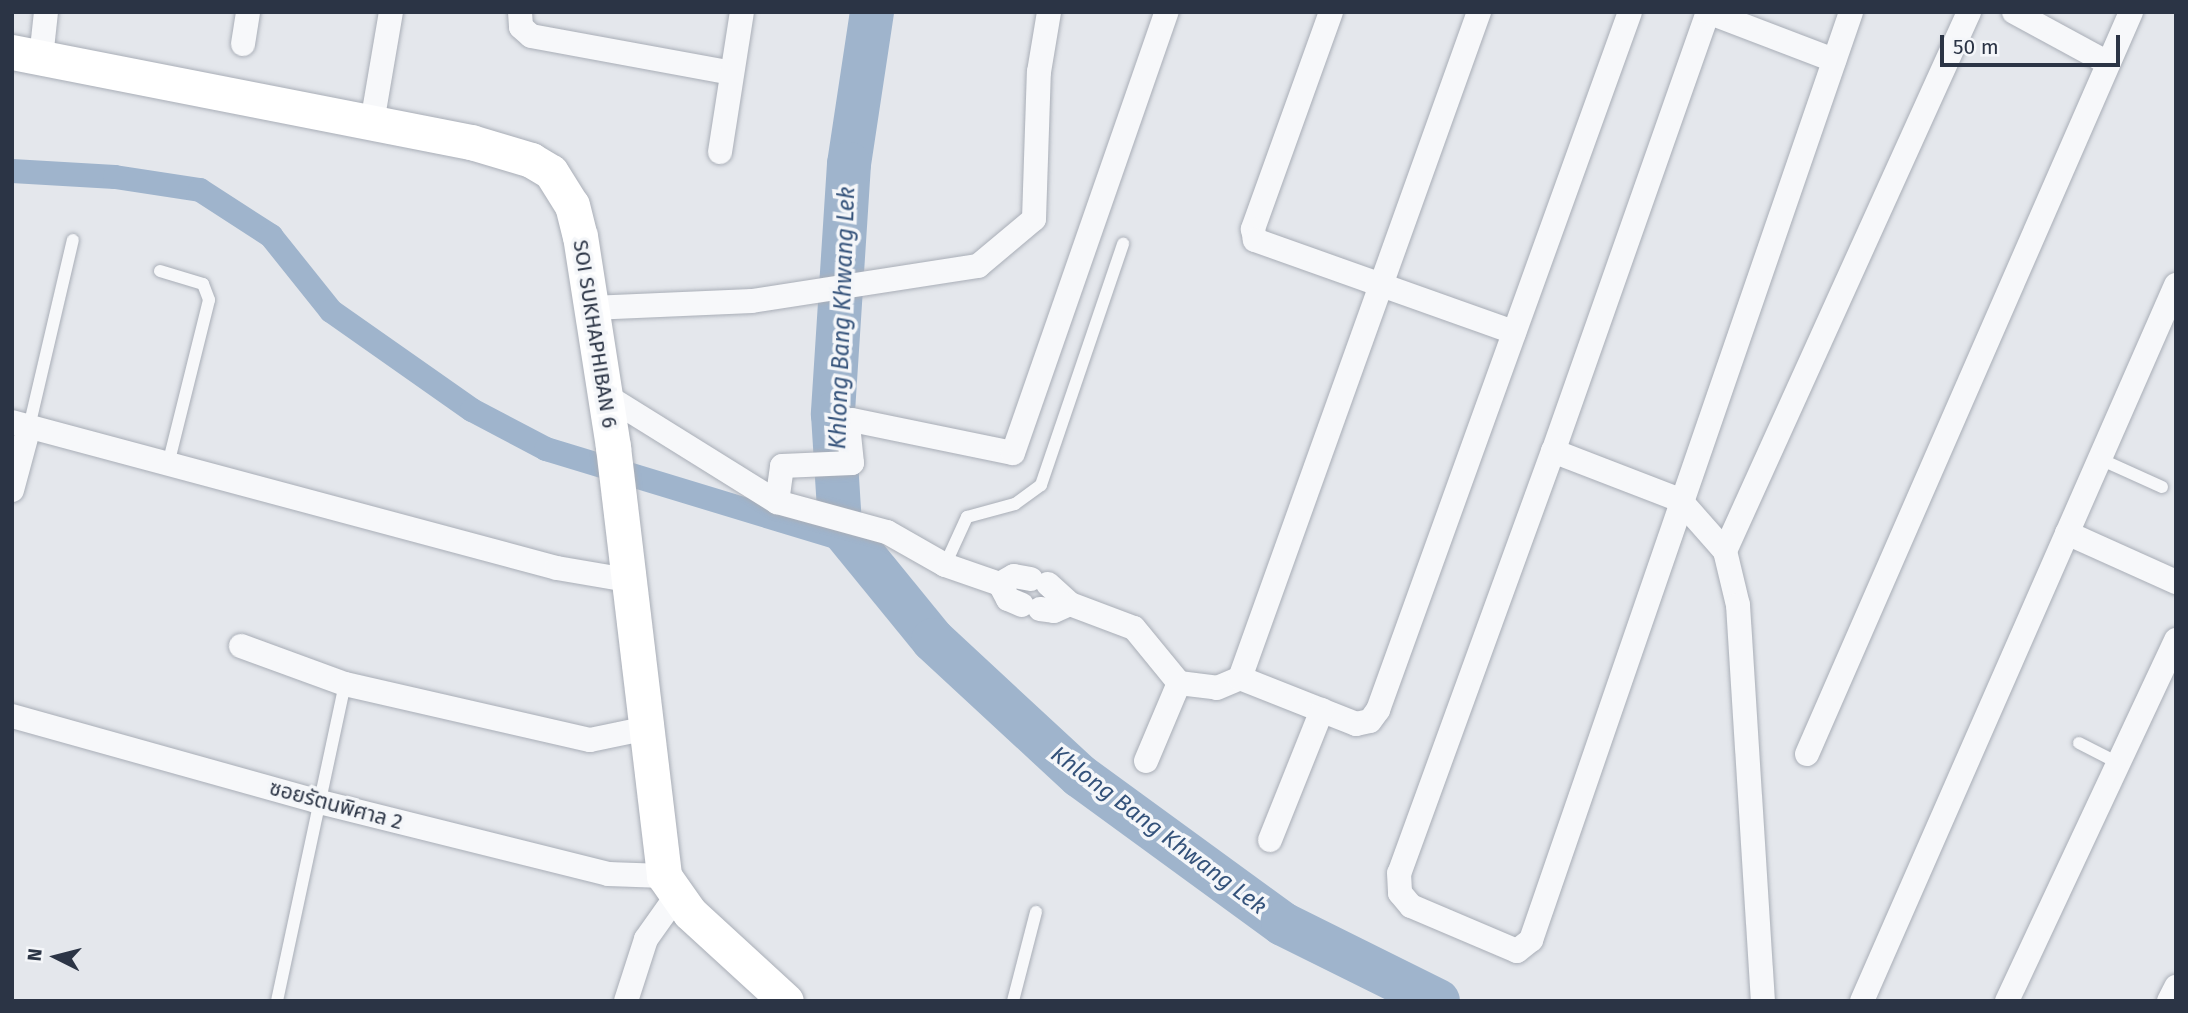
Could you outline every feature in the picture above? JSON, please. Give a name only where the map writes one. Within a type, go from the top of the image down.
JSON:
[{"type":"street","points":[[27,55],[46,12]]},
{"type":"street","points":[[243,44],[248,12]]},
{"type":"street","points":[[372,123],[391,12]]},
{"type":"street","points":[[520,12],[522,27],[531,36],[732,73]]},
{"type":"street","points":[[720,152],[742,12]]},
{"type":"street","points":[[591,308],[752,301],[978,266],[1034,219],[1039,72],[1049,12]]},
{"type":"street","points":[[777,502],[782,466],[847,464],[853,460],[848,426],[852,420],[1013,453],[1167,12]]},
{"type":"street","points":[[1331,12],[1253,235],[1260,245],[1514,332]]},
{"type":"street","points":[[1240,678],[1479,12]]},
{"type":"street","points":[[1000,584],[1014,576],[1040,581],[1070,604],[1134,628],[1179,682],[1217,688],[1240,678],[1362,725],[1370,721],[1388,693],[1514,332],[1630,12]]},
{"type":"street","points":[[1834,60],[1708,12],[1553,452],[1399,873],[1400,893],[1411,906],[1499,947],[1517,951],[1531,940],[1680,500],[1851,12]]},
{"type":"street","points":[[1725,551],[1969,12]]},
{"type":"street","points":[[2014,12],[2108,63]]},
{"type":"street","points":[[1807,754],[2131,12]]},
{"type":"street","name":"SOI SUKHAPHIBAN 6","points":[[27,55],[471,142],[531,160],[551,172],[572,205],[591,308],[618,487],[643,729],[669,887]]},
{"type":"street","points":[[1862,1001],[2176,285]]},
{"type":"street","points":[[606,404],[777,502],[887,532],[944,565],[1000,584],[1008,599],[1054,611],[1070,604]]},
{"type":"street","points":[[12,490],[21,425],[557,568],[627,580]]},
{"type":"street","points":[[1553,452],[1680,500],[1725,551],[1738,606],[1763,1001]]},
{"type":"street","points":[[2067,533],[2176,582]]},
{"type":"street","points":[[2007,1001],[2120,765],[2176,640]]},
{"type":"street","points":[[242,646],[345,684],[590,740],[643,729]]},
{"type":"street","points":[[1146,761],[1179,682]]},
{"type":"street","points":[[1270,840],[1322,710]]},
{"type":"street","name":"ซอยรัตนพิศาล 2","points":[[12,716],[317,801],[669,887]]},
{"type":"street","points":[[626,1001],[646,939],[669,887],[786,1001]]},
{"type":"street","points":[[2169,1001],[2176,987]]},
{"type":"lane","points":[[21,425],[72,240]]},
{"type":"lane","points":[[944,565],[967,517],[1015,504],[1041,485],[1123,244]]},
{"type":"lane","points":[[160,271],[203,284],[209,300],[168,464]]},
{"type":"lane","points":[[2100,459],[2162,487]]},
{"type":"lane","points":[[277,1001],[317,801],[345,684]]},
{"type":"lane","points":[[2079,743],[2120,765]]},
{"type":"lane","points":[[1013,1001],[1036,912]]},
{"type":"waterway","name":"Khlong Bang Khwang Lek","points":[[872,12],[849,164],[833,414],[840,526],[933,640],[1080,776],[1283,924],[1438,1001]]},
{"type":"waterway","points":[[12,171],[115,177],[200,190],[271,236],[331,311],[472,410],[546,449],[853,542]]}]
